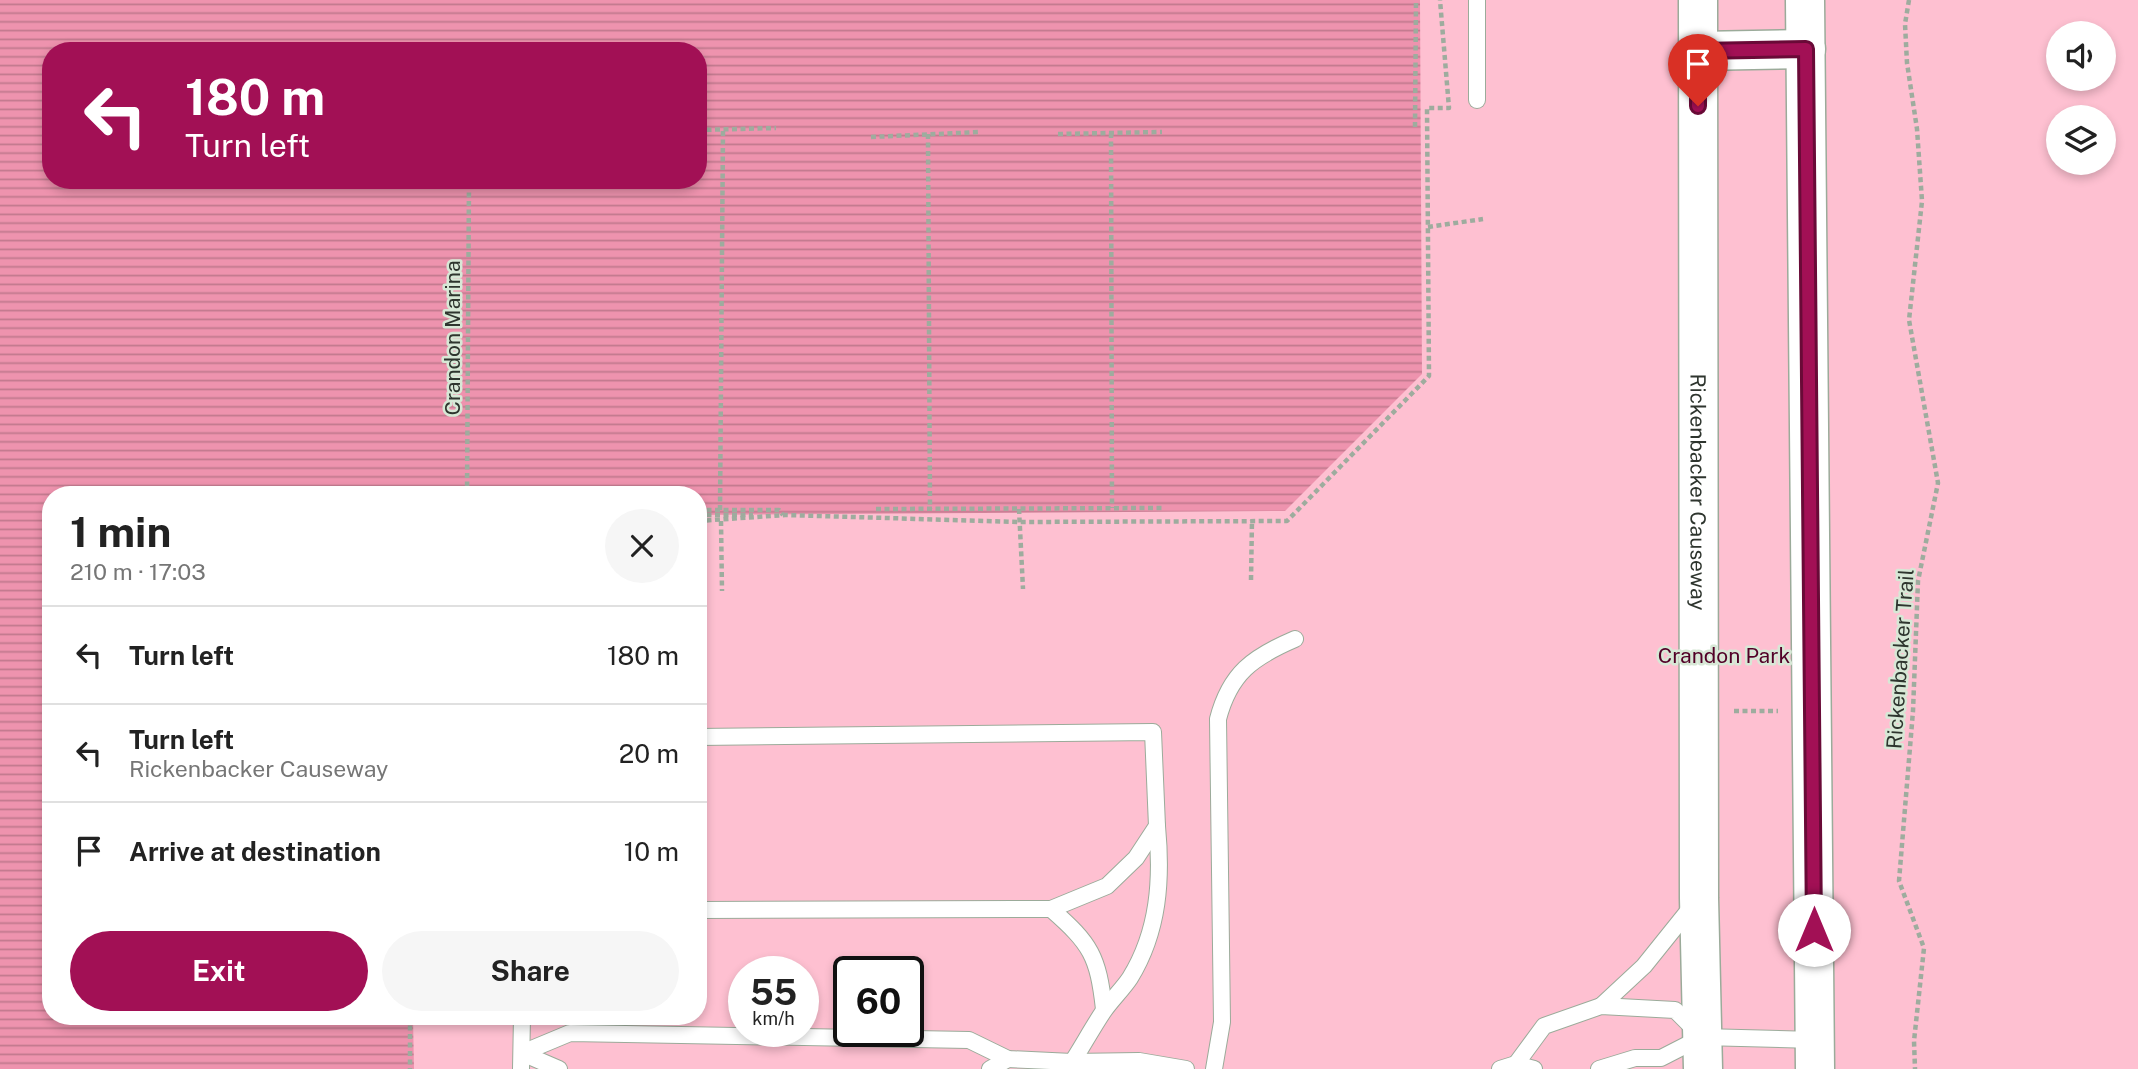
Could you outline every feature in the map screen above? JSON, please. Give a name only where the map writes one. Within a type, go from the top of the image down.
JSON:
[{"type":"main road","name":"Rickenbacker Causeway","points":[[1698,0],[1699,898],[1702,1053]]},
{"type":"main road","points":[[1805,0],[1815,1055]]},
{"type":"main road","points":[[1698,51],[1806,49]]},
{"type":"lane","points":[[1477,0],[1477,100]]},
{"type":"lane","points":[[1214,1069],[1222,1022],[1218,719],[1225,694],[1240,673],[1263,653],[1295,639]]},
{"type":"lane","points":[[707,737],[1153,732],[1161,868],[1157,911],[1130,978],[1104,1009],[1070,1066]]},
{"type":"lane","points":[[707,910],[1051,909],[1107,886],[1136,858],[1157,826]]},
{"type":"lane","points":[[1601,1006],[1644,966],[1699,898]]},
{"type":"lane","points":[[1051,909],[1079,934],[1100,970],[1104,1009]]},
{"type":"lane","points":[[1508,1067],[1544,1026],[1601,1006],[1675,1010],[1702,1053]]},
{"type":"lane","points":[[522,1025],[522,1061]]},
{"type":"lane","points":[[522,1061],[570,1033],[969,1040],[1008,1059],[1070,1066],[1139,1060],[1186,1069]]},
{"type":"lane","points":[[1599,1069],[1634,1058],[1702,1053],[1815,1055]]},
{"type":"lane","points":[[990,1069],[1008,1059]]},
{"type":"lane","points":[[522,1061],[559,1069]]},
{"type":"lane","points":[[1508,1067],[1534,1069]]},
{"type":"path","points":[[1415,127],[1416,0]]},
{"type":"path","points":[[707,513],[1020,522],[1287,521],[1429,376],[1427,108],[1449,108],[1440,0]]},
{"type":"path","name":"Rickenbacker Trail","points":[[1909,0],[1905,24],[1907,63],[1917,129],[1922,201],[1909,320],[1916,373],[1931,433],[1938,483],[1918,581],[1913,711],[1899,881],[1924,948],[1914,1041],[1914,1069]]},
{"type":"path","points":[[707,130],[776,128]]},
{"type":"path","points":[[720,510],[723,129]]},
{"type":"path","points":[[871,137],[980,132]]},
{"type":"path","points":[[1058,134],[1162,132]]},
{"type":"path","points":[[1111,133],[1112,508]]},
{"type":"path","points":[[928,134],[930,509]]},
{"type":"path","name":"Crandon Marina","points":[[467,486],[468,189]]},
{"type":"path","points":[[1427,227],[1483,219]]},
{"type":"path","points":[[876,509],[1162,508]]},
{"type":"path","points":[[1019,509],[1023,589]]},
{"type":"path","points":[[707,512],[779,510],[785,515]]},
{"type":"path","points":[[707,521],[785,515]]},
{"type":"path","points":[[1251,580],[1252,520]]},
{"type":"path","points":[[721,521],[722,591]]},
{"type":"path","points":[[1729,711],[1780,711]]},
{"type":"path","points":[[410,1025],[411,1069]]},
{"type":"green space","name":"Crandon Park","points":[[1419,0],[2138,0],[2138,1069],[413,1069],[412,1025],[707,1025],[707,508]]},
{"type":"shaded area","points":[[0,0],[1420,0],[1422,374],[1285,511],[707,515],[707,486],[42,486],[42,1025],[413,1025],[414,1069],[0,1069]]},
{"type":"route","points":[[1698,106],[1698,51],[1806,49],[1814,930]]}]
